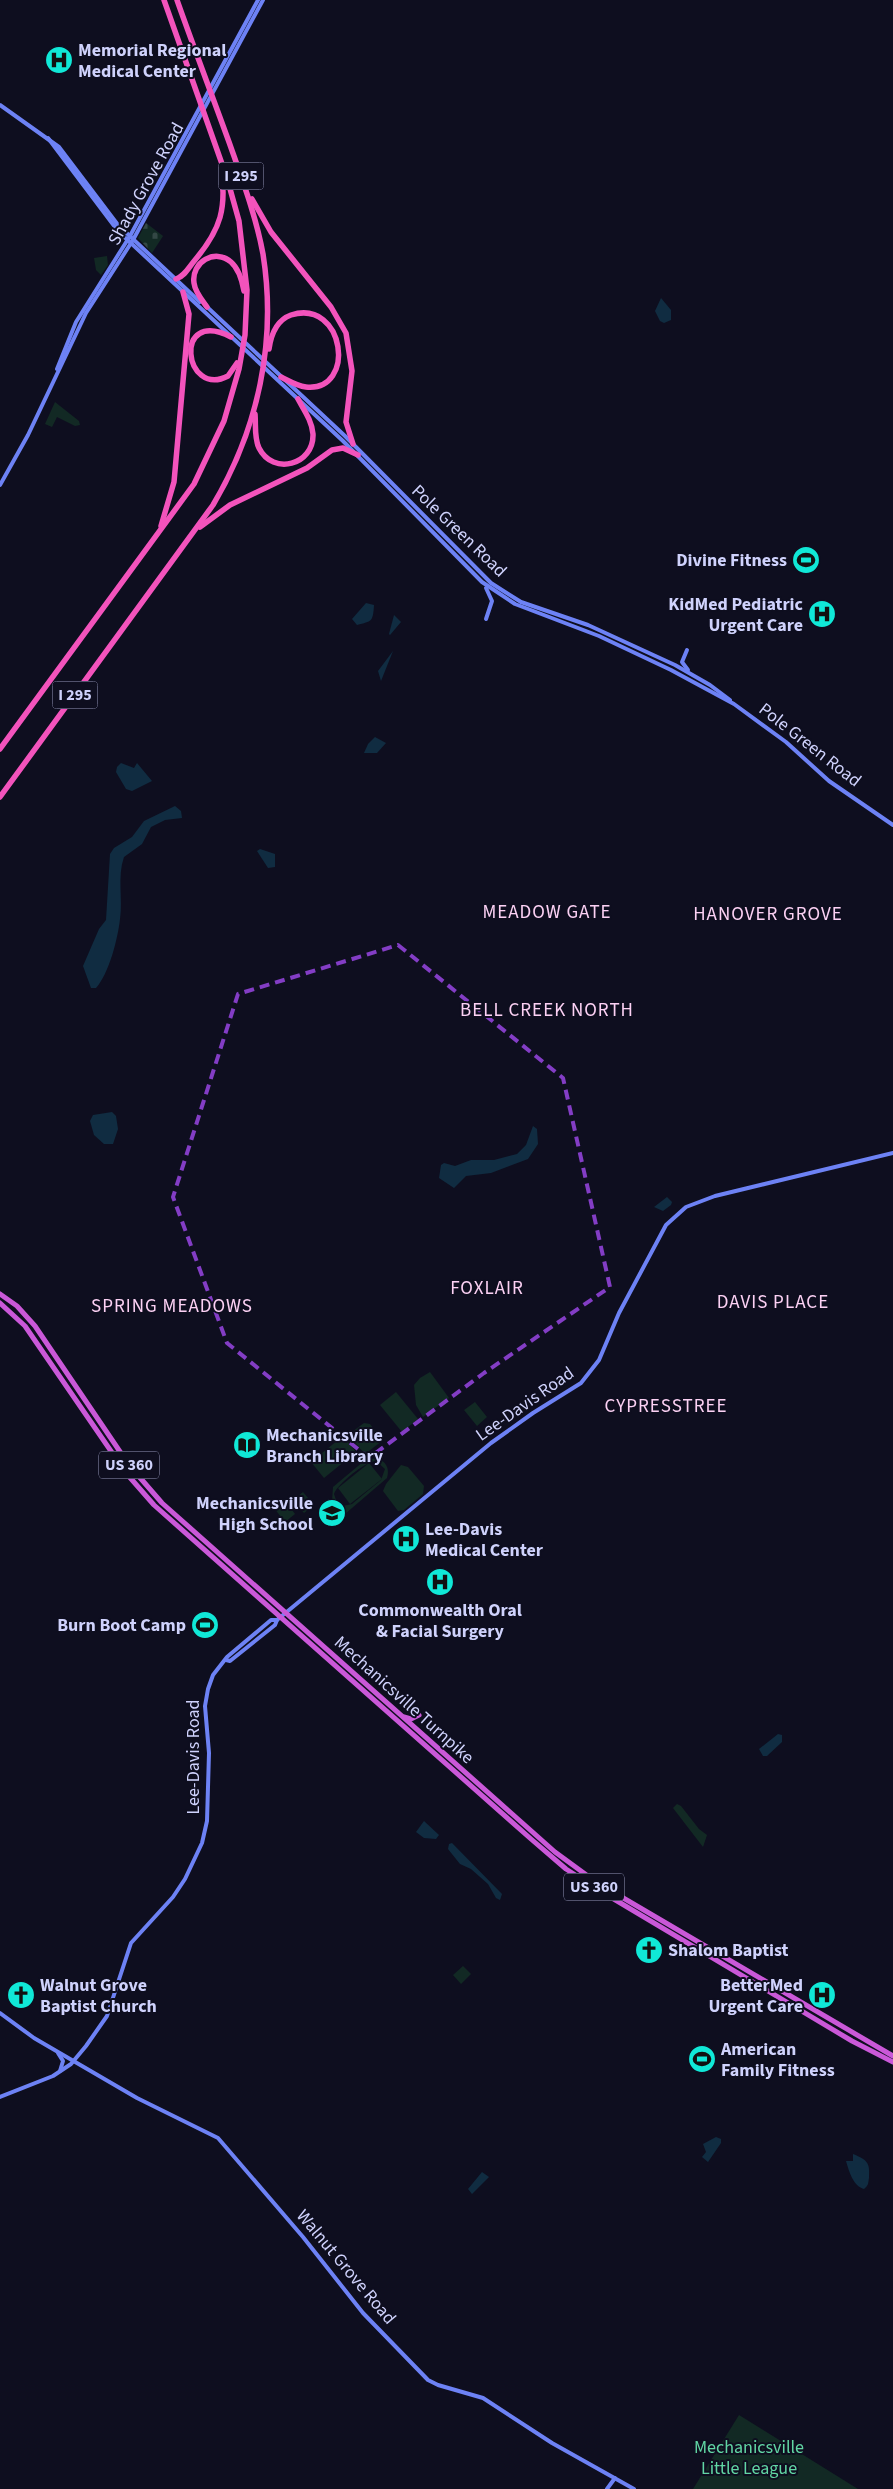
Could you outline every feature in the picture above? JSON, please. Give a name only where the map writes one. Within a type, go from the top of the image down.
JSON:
[{"type":"highway","name":"I 295","points":[[0,749],[188,494],[214,445],[231,400],[242,352],[247,300],[245,259],[239,221],[219,153],[164,0]]},
{"type":"highway","name":"I 295","points":[[0,797],[195,531],[228,477],[243,444],[256,406],[265,360],[268,307],[259,235],[244,184],[178,0]]},
{"type":"highway","points":[[176,279],[184,274],[208,244],[219,224],[224,190],[219,153]]},
{"type":"highway","points":[[244,184],[271,232],[331,307],[346,333],[352,371],[346,422],[352,444]]},
{"type":"highway","points":[[207,307],[196,289],[194,277],[199,264],[213,256],[224,258],[234,266],[240,276],[247,300]]},
{"type":"highway","points":[[158,534],[170,503],[174,482],[189,312],[183,292]]},
{"type":"highway","points":[[265,360],[274,331],[287,317],[308,315],[328,324],[337,339],[339,350],[338,364],[330,377],[321,384],[310,387],[278,377]]},
{"type":"highway","points":[[232,334],[214,330],[198,335],[190,348],[194,367],[206,378],[220,379],[233,371],[242,352]]},
{"type":"highway","points":[[256,406],[256,435],[259,449],[273,462],[288,465],[306,456],[312,440],[310,422],[298,399]]},
{"type":"highway","points":[[195,531],[226,507],[307,468],[332,450],[342,448],[358,455]]},
{"type":"highway","name":"Mechanicsville Turnpike","points":[[0,1292],[28,1317],[121,1454],[151,1492],[281,1616],[400,1715],[555,1852],[584,1874],[893,2056]]},
{"type":"highway","name":"Mechanicsville Turnpike","points":[[0,1303],[32,1334],[115,1457],[141,1491],[176,1525],[566,1869],[732,1970],[893,2062]]},
{"type":"highway","points":[[400,1715],[411,1719],[420,1715]]},
{"type":"main road","name":"Shady Grove Road","points":[[0,484],[28,435],[91,305],[192,130],[258,0]]},
{"type":"main road","name":"Shady Grove Road","points":[[130,240],[216,75],[263,0]]},
{"type":"main road","points":[[0,105],[48,138],[107,220],[207,307],[232,334]]},
{"type":"main road","points":[[130,240],[183,292],[232,334]]},
{"type":"main road","name":"Pole Green Road","points":[[232,334],[276,372],[278,377],[298,399],[358,455],[482,582],[514,604],[599,636],[671,670],[734,704]]},
{"type":"main road","name":"Pole Green Road","points":[[232,334],[352,444],[478,573],[508,595],[529,605],[598,630],[675,666],[710,685],[786,742],[829,781],[893,824]]},
{"type":"main road","points":[[411,511],[419,512],[431,531]]},
{"type":"main road","points":[[482,582],[492,599],[486,619]]},
{"type":"main road","points":[[687,650],[682,661],[683,666],[710,685]]},
{"type":"main road","name":"Lee-Davis Road","points":[[226,1660],[230,1661],[275,1625],[281,1616],[491,1443],[532,1413],[570,1391],[585,1378],[599,1360],[654,1245],[675,1215],[705,1198],[893,1153]]},
{"type":"main road","name":"Lee-Davis Road","points":[[0,2097],[60,2071],[74,2061],[96,2034],[107,2016],[131,1943],[182,1885],[202,1843],[208,1802],[206,1696],[214,1675],[226,1660],[271,1620],[281,1616]]},
{"type":"main road","points":[[244,1650],[253,1636]]},
{"type":"main road","name":"Walnut Grove Road","points":[[0,2013],[26,2033],[58,2052],[141,2100],[201,2129],[222,2143],[304,2238],[363,2313],[428,2380],[438,2385],[483,2398],[552,2443],[634,2489]]},
{"type":"main road","points":[[58,2052],[63,2061],[60,2071]]},
{"type":"main road","points":[[607,2489],[615,2478]]},
{"type":"highlighted area","points":[[398,945],[563,1078],[610,1287],[484,1373],[369,1458],[227,1343],[173,1197],[238,994]]},
{"type":"green space","points":[[146,223],[163,236],[152,253],[138,238]]},
{"type":"green space","points":[[107,256],[108,265],[101,275],[96,270],[94,258]]},
{"type":"green space","points":[[55,402],[79,421],[80,425],[75,426],[57,417],[52,427],[45,424]]},
{"type":"green space","points":[[430,1372],[449,1398],[423,1417],[416,1405],[414,1385],[420,1378]]},
{"type":"green space","points":[[396,1392],[418,1419],[402,1432],[380,1405]]},
{"type":"green space","points":[[475,1402],[487,1417],[477,1426],[464,1410]]},
{"type":"green space","points":[[364,1423],[370,1424],[382,1441],[365,1454],[348,1435]]},
{"type":"green space","points":[[343,1436],[356,1452],[324,1478],[311,1462]]},
{"type":"green space","points":[[376,1458],[382,1461],[387,1468],[387,1478],[345,1514],[344,1510],[336,1507],[332,1501],[333,1487],[364,1461]],"holes":[[[376,1461],[385,1469],[381,1480],[352,1504],[343,1506],[337,1503],[334,1494],[336,1490],[359,1469]]]},
{"type":"green space","points":[[369,1463],[382,1479],[350,1504],[338,1488]]},
{"type":"green space","points":[[401,1465],[408,1467],[424,1486],[423,1494],[404,1510],[398,1511],[383,1491],[386,1484]]},
{"type":"green space","points":[[303,1492],[314,1505],[304,1513],[293,1500]]},
{"type":"green space","points":[[285,1500],[295,1514],[285,1522],[274,1508]]},
{"type":"green space","points":[[677,1804],[681,1806],[699,1829],[707,1835],[703,1847],[673,1808]]},
{"type":"green space","points":[[463,1966],[471,1974],[461,1984],[453,1975]]},
{"type":"green space","name":"Mechanicsville Little League","points":[[739,2415],[858,2489],[693,2489]]},
{"type":"water","points":[[661,298],[671,310],[671,320],[664,323],[660,321],[655,311]]},
{"type":"water","points":[[366,603],[374,605],[372,618],[357,625],[352,619]]},
{"type":"water","points":[[394,615],[401,622],[390,635],[389,634]]},
{"type":"water","points":[[393,651],[381,681],[378,671]]},
{"type":"water","points":[[375,737],[386,743],[377,753],[364,753],[368,744]]},
{"type":"water","points":[[121,763],[134,768],[137,763],[152,781],[132,791],[126,789],[116,772],[117,767]]},
{"type":"water","points":[[175,806],[181,811],[182,818],[165,820],[151,827],[142,844],[124,857],[120,880],[120,919],[115,945],[101,982],[96,988],[91,988],[83,966],[99,929],[106,920],[110,854],[114,848],[132,837],[144,821]]},
{"type":"water","points":[[260,849],[275,854],[275,867],[268,868],[257,851]]},
{"type":"water","points":[[112,1112],[116,1116],[118,1129],[113,1144],[104,1144],[94,1135],[90,1121],[93,1115]]},
{"type":"water","points":[[533,1126],[537,1129],[538,1144],[528,1159],[491,1173],[466,1176],[454,1188],[439,1178],[441,1165],[444,1163],[455,1166],[471,1160],[494,1160],[517,1154],[526,1145]]},
{"type":"water","points":[[667,1197],[672,1202],[671,1205],[663,1211],[654,1207]]},
{"type":"water","points":[[778,1734],[782,1735],[782,1742],[767,1756],[763,1756],[759,1749]]},
{"type":"water","points":[[424,1821],[439,1835],[436,1839],[424,1838],[416,1832]]},
{"type":"water","points":[[452,1843],[502,1894],[500,1900],[496,1898],[488,1884],[471,1869],[460,1864],[448,1849],[449,1844]]},
{"type":"water","points":[[716,2137],[721,2139],[721,2143],[708,2162],[702,2157],[706,2152],[703,2144]]},
{"type":"water","points":[[853,2154],[865,2160],[868,2165],[868,2183],[864,2189],[854,2181],[847,2165],[846,2161],[853,2161]]},
{"type":"water","points":[[482,2172],[489,2177],[472,2194],[468,2189]]},
{"type":"place","name":"Memorial Regional Medical Center","points":[[59,60]]},
{"type":"place","name":"Divine Fitness","points":[[806,560]]},
{"type":"place","name":"KidMed Pediatric Urgent Care","points":[[822,614]]},
{"type":"place","name":"Mechanicsville Branch Library","points":[[247,1445]]},
{"type":"place","name":"Mechanicsville High School","points":[[332,1513]]},
{"type":"place","name":"Lee-Davis Medical Center","points":[[406,1539]]},
{"type":"place","name":"Commonwealth Oral & Facial Surgery","points":[[440,1582]]},
{"type":"place","name":"Burn Boot Camp","points":[[205,1625]]},
{"type":"place","name":"Shalom Baptist","points":[[649,1950]]},
{"type":"place","name":"Walnut Grove Baptist Church","points":[[21,1995]]},
{"type":"place","name":"BetterMed Urgent Care","points":[[822,1995]]},
{"type":"place","name":"American Family Fitness","points":[[702,2059]]},
{"type":"district","name":"MEADOW GATE","points":[[547,912]]},
{"type":"district","name":"HANOVER GROVE","points":[[768,914]]},
{"type":"district","name":"BELL CREEK NORTH","points":[[547,1010]]},
{"type":"district","name":"FOXLAIR","points":[[487,1288]]},
{"type":"district","name":"DAVIS PLACE","points":[[773,1302]]},
{"type":"district","name":"SPRING MEADOWS","points":[[172,1306]]},
{"type":"district","name":"CYPRESSTREE","points":[[666,1406]]}]
